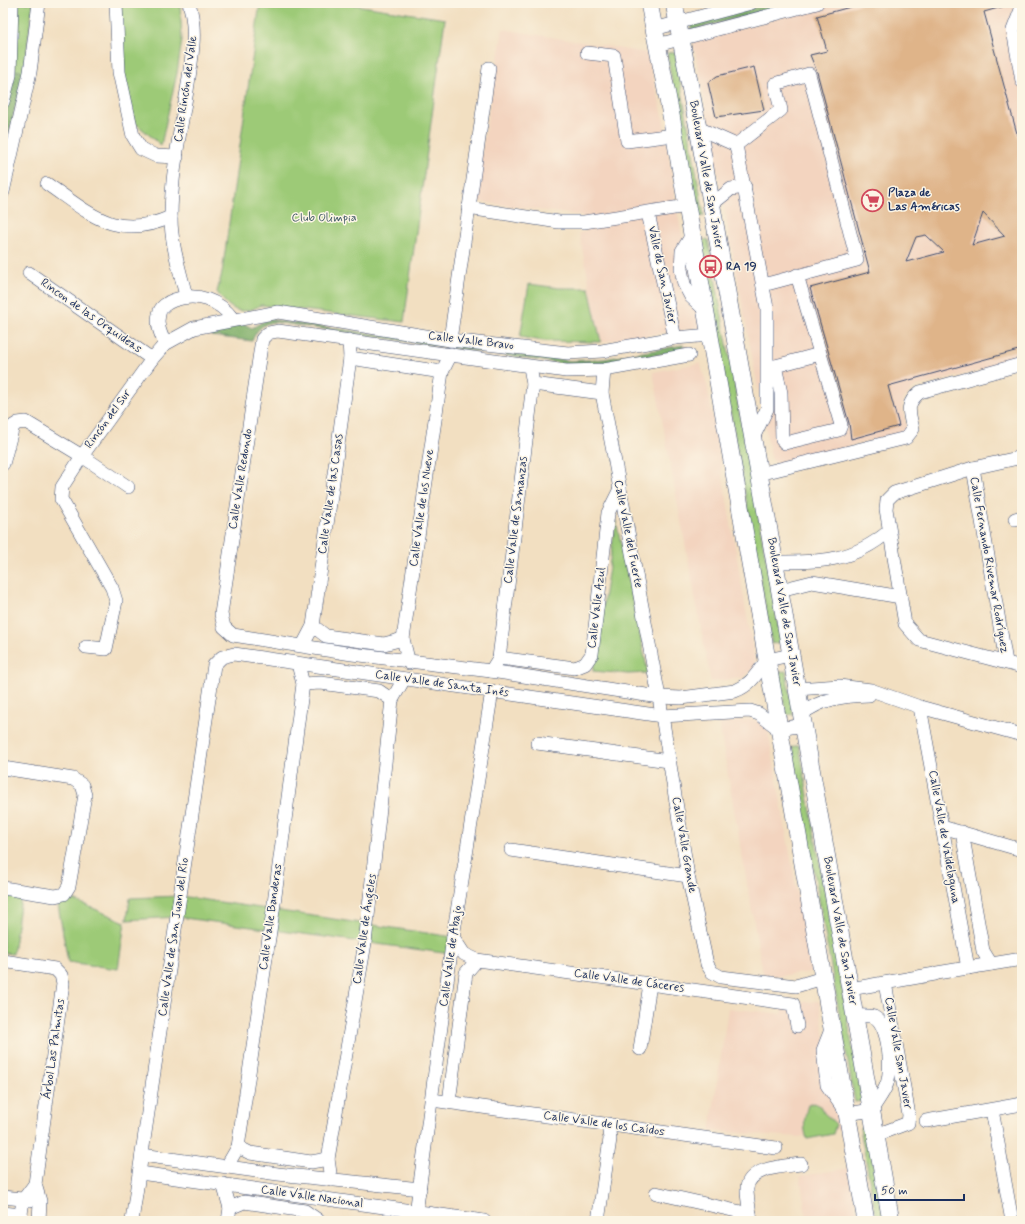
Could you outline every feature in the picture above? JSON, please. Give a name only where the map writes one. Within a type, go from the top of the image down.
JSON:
[{"type":"main road","name":"Boulevard Valle de San Javier","points":[[649,3],[692,232],[866,1221]]},
{"type":"main road","name":"Boulevard Valle de San Javier","points":[[674,3],[698,128],[892,1221]]},
{"type":"main road","points":[[692,232],[715,226]]},
{"type":"street","points":[[3,102],[10,75],[12,3]]},
{"type":"street","points":[[3,192],[30,72],[39,3]]},
{"type":"street","name":"Calle Rincón del Valle","points":[[116,3],[119,72],[133,136],[141,149],[156,156],[177,157],[194,47],[194,28],[189,3]]},
{"type":"street","points":[[680,31],[715,8],[752,3]]},
{"type":"street","points":[[656,37],[817,3]]},
{"type":"street","points":[[1022,7],[1013,30],[1022,81]]},
{"type":"street","points":[[587,53],[614,56],[627,140],[674,135]]},
{"type":"street","points":[[450,340],[489,68]]},
{"type":"street","points":[[736,144],[781,110],[775,84],[809,74],[857,260],[763,285]]},
{"type":"street","points":[[698,128],[736,144]]},
{"type":"street","points":[[736,144],[767,308],[771,367],[767,409],[753,438]]},
{"type":"street","points":[[177,157],[171,217],[172,234],[186,296]]},
{"type":"street","points":[[47,184],[95,217],[114,225],[140,227],[153,225],[171,217]]},
{"type":"street","points":[[711,205],[731,189],[745,187]]},
{"type":"street","points":[[468,208],[559,222],[584,222],[687,206]]},
{"type":"street","name":"Valle de San Javier","points":[[648,213],[675,338]]},
{"type":"street","name":"Rincon de las Orquideas","points":[[29,273],[152,359]]},
{"type":"street","points":[[771,367],[781,393],[782,440],[785,443],[839,430],[841,425],[798,275]]},
{"type":"street","points":[[165,344],[158,328],[159,313],[168,302],[186,296],[202,297],[225,308],[234,319]]},
{"type":"street","name":"Calle Valle Bravo","points":[[194,328],[234,319],[278,312],[450,340],[568,353],[602,351],[675,338],[710,335]]},
{"type":"street","name":"Rincón del Sur","points":[[86,647],[106,649],[116,601],[112,588],[61,499],[62,487],[82,456],[152,359],[165,344],[194,328]]},
{"type":"street","name":"Calle Valle Bravo","points":[[268,333],[278,331],[349,340],[566,371],[604,370],[689,355]]},
{"type":"street","name":"Calle Valle Redondo","points":[[224,627],[221,614],[262,339],[268,333]]},
{"type":"street","name":"Calle Valle de las Casas","points":[[302,645],[313,626],[350,358],[349,340]]},
{"type":"street","name":"Calle Valle de los Nueve","points":[[409,663],[403,639],[442,372],[451,354]]},
{"type":"street","points":[[771,367],[820,354]]},
{"type":"street","points":[[350,358],[442,372]]},
{"type":"street","points":[[759,474],[906,438],[913,429],[909,409],[912,398],[920,392],[1022,364]]},
{"type":"street","name":"Calle Valle de Samanzas","points":[[491,671],[499,658],[533,384],[530,367]]},
{"type":"street","name":"Calle Valle del Fuerte","points":[[604,370],[602,393],[662,716]]},
{"type":"street","points":[[533,384],[602,393]]},
{"type":"street","points":[[3,464],[13,426],[18,423],[26,422],[82,456],[128,488]]},
{"type":"street","points":[[1022,457],[973,468],[894,493],[887,500],[886,509],[905,624],[918,640],[1022,666]]},
{"type":"street","name":"Calle Fernando Rivemar Rodríguez","points":[[973,468],[1006,662]]},
{"type":"street","name":"Calle Valle Azul","points":[[499,658],[575,668],[585,664],[592,654],[608,513],[620,489]]},
{"type":"street","points":[[775,562],[808,562],[845,557],[876,543],[889,531]]},
{"type":"street","points":[[780,590],[804,583],[815,582],[901,597]]},
{"type":"street","points":[[313,626],[326,636],[384,644],[403,639]]},
{"type":"street","name":"Calle Valle de Santa Inés","points":[[224,627],[233,636],[302,645],[409,663],[491,671],[659,697],[681,698],[729,692],[748,685],[767,660]]},
{"type":"street","name":"Calle Valle de Santa Inés","points":[[222,657],[234,654],[662,716],[742,710],[759,714],[779,729]]},
{"type":"street","points":[[350,670],[352,654]]},
{"type":"street","points":[[767,660],[791,655]]},
{"type":"street","name":"Calle Valle de San Juan del Río","points":[[132,1221],[214,665],[222,657]]},
{"type":"street","name":"Calle Valle Banderas","points":[[227,1166],[238,1147],[272,911],[303,684],[298,664]]},
{"type":"street","name":"Calle Valle de Ángeles","points":[[331,1180],[328,1159],[365,943],[392,700],[404,679]]},
{"type":"street","points":[[303,684],[321,683],[379,691],[392,700]]},
{"type":"street","points":[[797,689],[855,687],[870,690],[920,707],[1022,735]]},
{"type":"street","name":"Calle Valle de Abajo","points":[[415,1216],[420,1189],[453,937],[492,691]]},
{"type":"street","points":[[779,729],[803,720],[820,702],[855,695],[885,696]]},
{"type":"street","name":"Calle Valle de Valdelaguna","points":[[920,707],[968,968]]},
{"type":"street","name":"Calle Valle Grande","points":[[662,716],[688,876],[707,964],[712,972],[721,977],[796,986],[823,978]]},
{"type":"street","points":[[537,743],[670,761]]},
{"type":"street","points":[[3,768],[73,779],[82,785],[85,795],[69,886],[64,894],[55,896],[3,888]]},
{"type":"street","points":[[942,827],[1022,850]]},
{"type":"street","name":"Calle Valle de Valdelaguna","points":[[962,832],[983,951],[991,964]]},
{"type":"street","points":[[511,850],[688,876]]},
{"type":"street","name":"Calle Valle de Cáceres","points":[[453,937],[464,954],[477,960],[793,1004],[797,1026]]},
{"type":"street","points":[[850,989],[1022,959]]},
{"type":"street","name":"Calle Valle de Abajo","points":[[449,1102],[466,974],[477,960]]},
{"type":"street","name":"Árbol Las Palmitas","points":[[3,961],[55,969],[61,975],[63,983],[35,1184],[40,1201],[39,1221]]},
{"type":"street","name":"Calle Valle San Javier","points":[[876,1135],[908,1123],[909,1115],[885,983]]},
{"type":"street","points":[[640,1049],[650,984]]},
{"type":"street","points":[[847,1114],[872,1110],[887,1086],[890,1071],[885,1033],[882,1024],[873,1017],[855,1016]]},
{"type":"street","name":"Calle Valle de los Caídos","points":[[432,1100],[776,1148]]},
{"type":"street","points":[[926,1121],[1022,1104]]},
{"type":"street","points":[[992,1110],[1012,1221]]},
{"type":"street","points":[[598,1221],[610,1140],[608,1124]]},
{"type":"street","points":[[238,1147],[250,1153],[311,1162],[328,1159]]},
{"type":"street","name":"Calle Valle Nacional","points":[[142,1155],[278,1174],[420,1189]]},
{"type":"street","points":[[656,1193],[751,1217],[746,1188],[751,1178],[762,1170],[801,1164]]},
{"type":"street","name":"Calle Valle Nacional","points":[[140,1173],[328,1199],[415,1216],[484,1221]]},
{"type":"street","points":[[276,1192],[278,1174]]},
{"type":"street","name":"Árbol Las Palmitas","points":[[23,1200],[35,1184]]},
{"type":"street","points":[[223,1184],[229,1215],[244,1202],[305,1211],[318,1220],[328,1199]]},
{"type":"street","points":[[3,1198],[40,1201]]},
{"type":"street","points":[[3,1213],[20,1218],[23,1200]]},
{"type":"shaded area","name":"Plaza de Las Américas","points":[[836,3],[1022,3],[1022,360],[915,387],[904,399],[902,408],[908,431],[778,465],[771,458],[693,41]]},
{"type":"shaded area","points":[[503,29],[647,53],[663,116],[677,211],[702,327],[601,342],[579,233],[586,231],[583,216],[482,202],[476,199],[475,191]]},
{"type":"shaded area","points":[[700,363],[707,385],[755,662],[753,669],[742,678],[711,682],[653,372]]},
{"type":"shaded area","points":[[749,719],[762,722],[768,730],[811,972],[779,976],[763,974],[719,724]]},
{"type":"shaded area","points":[[819,1001],[840,1129],[799,1137],[710,1131],[728,1008],[782,1014],[782,1004]]},
{"type":"shaded area","points":[[849,1168],[858,1221],[807,1221],[800,1176]]},
{"type":"green space","points":[[19,3],[33,3],[24,72],[14,70]]},
{"type":"green space","points":[[121,3],[180,3],[182,40],[177,73],[161,145],[134,122],[120,60]]},
{"type":"green space","name":"Club Olimpia","points":[[260,3],[343,3],[445,19],[404,322],[261,305],[254,309],[241,311],[231,307],[217,292],[222,273]]},
{"type":"green space","points":[[773,3],[794,3],[692,30],[690,25]]},
{"type":"green space","points":[[675,52],[704,216],[696,217],[667,53]]},
{"type":"green space","points":[[14,70],[24,72],[3,158],[3,119]]},
{"type":"green space","points":[[708,239],[781,642],[772,644],[700,241]]},
{"type":"green space","points":[[529,284],[559,288],[589,288],[601,342],[543,341],[520,337]]},
{"type":"green space","points":[[267,319],[571,361],[605,359],[683,345],[683,350],[606,364],[571,365],[274,322],[266,324],[260,328],[252,341],[211,336],[214,331],[244,324],[252,328]]},
{"type":"green space","points":[[616,521],[648,673],[628,674],[593,671]]},
{"type":"green space","points":[[786,671],[793,714],[786,715],[779,672]]},
{"type":"green space","points":[[799,745],[862,1101],[855,1102],[792,747]]},
{"type":"green space","points":[[3,895],[21,898],[13,954],[3,953]]},
{"type":"green space","points":[[180,896],[453,937],[451,954],[177,917],[127,920],[130,898]]},
{"type":"green space","points":[[74,900],[125,922],[118,969],[68,962],[58,905]]},
{"type":"green space","points":[[814,1103],[820,1106],[824,1113],[836,1124],[833,1134],[807,1139],[804,1122],[808,1105]]},
{"type":"green space","points":[[867,1127],[884,1221],[877,1221],[860,1128]]},
{"type":"building","points":[[865,3],[1004,3],[1005,6],[984,12],[1022,152],[1022,349],[888,386],[899,426],[851,439],[849,423],[810,288],[870,272],[817,72],[810,55],[827,51],[817,16]],"holes":[[[983,213],[1005,236],[972,245]],[[926,235],[944,252],[906,262],[916,237]]]},
{"type":"building","points":[[754,67],[764,110],[716,117],[708,83],[717,76]]},
{"type":"place","name":"Plaza de Las Américas","points":[[872,200]]},
{"type":"place","name":"RA 19","points":[[710,267]]}]
